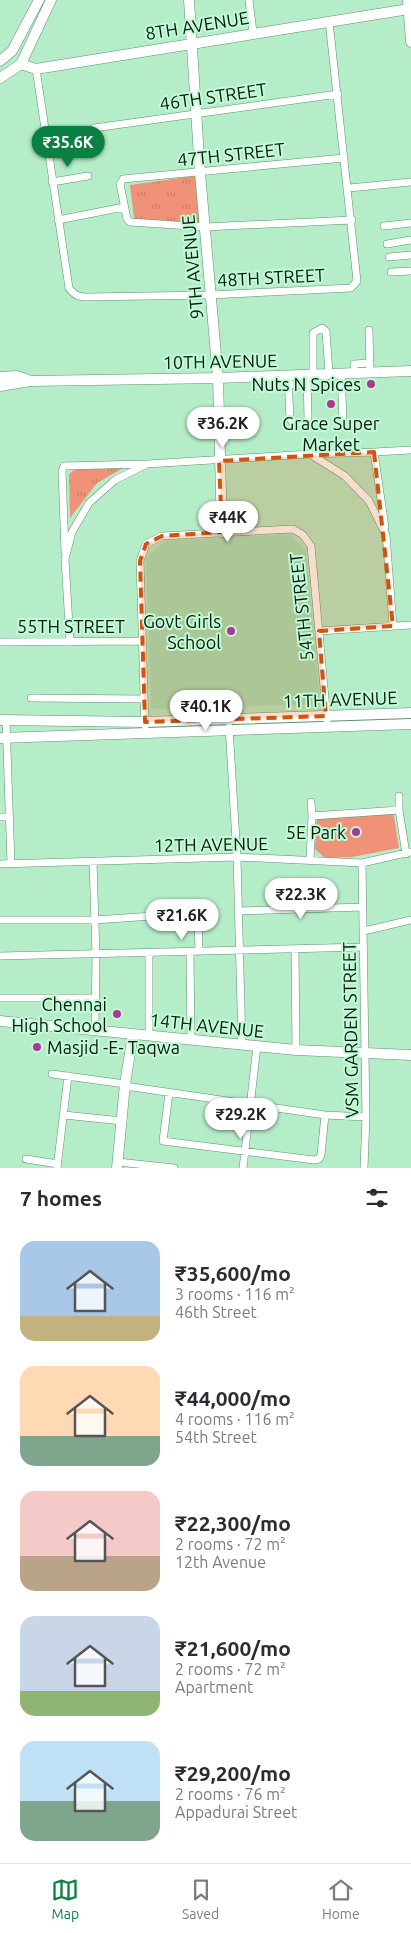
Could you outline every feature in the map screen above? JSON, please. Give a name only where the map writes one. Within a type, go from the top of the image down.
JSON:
[{"type":"street","points":[[0,61],[9,56],[39,0]]},
{"type":"street","points":[[0,78],[21,64],[51,0]]},
{"type":"street","name":"9TH AVENUE","points":[[188,0],[200,172],[218,378],[222,532]]},
{"type":"street","points":[[248,0],[253,32]]},
{"type":"street","points":[[408,5],[411,42]]},
{"type":"street","name":"8TH AVENUE","points":[[21,64],[36,68],[329,21],[408,5]]},
{"type":"street","points":[[36,68],[58,220],[124,207],[130,222],[205,227],[352,220],[329,21]]},
{"type":"street","name":"46TH STREET","points":[[94,128],[197,112],[338,94]]},
{"type":"street","name":"47TH STREET","points":[[124,207],[121,181],[344,158]]},
{"type":"street","points":[[52,182],[88,176]]},
{"type":"street","points":[[349,188],[411,182]]},
{"type":"street","name":"48TH STREET","points":[[58,220],[69,288],[78,297],[210,295],[351,288],[357,281],[352,220]]},
{"type":"street","points":[[384,226],[411,223]]},
{"type":"street","points":[[387,244],[411,240]]},
{"type":"street","points":[[389,257],[411,255]]},
{"type":"street","points":[[391,272],[411,271]]},
{"type":"street","points":[[288,380],[290,419],[293,423],[298,424],[306,422],[308,418],[312,333],[322,328],[326,331],[328,337],[329,374]]},
{"type":"street","points":[[369,330],[370,368]]},
{"type":"street","name":"10TH AVENUE","points":[[31,381],[218,378],[288,380],[329,374],[355,373],[370,368],[411,370]]},
{"type":"street","points":[[341,374],[343,419]]},
{"type":"street","points":[[0,377],[17,376],[31,381]]},
{"type":"street","points":[[0,386],[31,381]]},
{"type":"street","points":[[70,642],[62,471],[64,466],[219,461],[310,454],[411,450]]},
{"type":"street","points":[[374,452],[386,535],[393,626]]},
{"type":"street","points":[[310,454],[345,476],[369,501],[386,535]]},
{"type":"street","points":[[65,559],[72,532],[89,503],[116,480],[147,464]]},
{"type":"street","name":"54TH STREET","points":[[146,734],[140,561],[146,544],[162,536],[293,529],[302,535],[311,546],[327,728]]},
{"type":"street","points":[[319,631],[411,625]]},
{"type":"street","name":"55TH STREET","points":[[0,642],[142,641]]},
{"type":"street","points":[[31,698],[144,699]]},
{"type":"street","name":"11TH AVENUE","points":[[2,720],[145,722],[411,713]]},
{"type":"street","points":[[228,719],[237,857],[242,1045]]},
{"type":"street","points":[[2,720],[11,863]]},
{"type":"street","name":"11TH AVENUE","points":[[3,738],[229,732],[411,724]]},
{"type":"street","points":[[399,796],[399,810],[409,853]]},
{"type":"street","points":[[310,860],[311,802]]},
{"type":"street","points":[[312,816],[399,810]]},
{"type":"street","points":[[0,817],[8,817]]},
{"type":"street","name":"12TH AVENUE","points":[[0,864],[237,857],[362,863],[409,853]]},
{"type":"street","points":[[93,861],[96,955],[95,1030]]},
{"type":"street","name":"VSM GARDEN STREET","points":[[362,863],[366,1117],[364,1168]]},
{"type":"street","points":[[238,911],[363,907]]},
{"type":"street","points":[[0,920],[95,920],[197,914],[199,952]]},
{"type":"street","points":[[364,932],[411,920]]},
{"type":"street","points":[[0,956],[240,952],[364,947]]},
{"type":"street","points":[[295,950],[296,1050]]},
{"type":"street","points":[[190,952],[191,1040]]},
{"type":"street","points":[[149,953],[149,1035]]},
{"type":"street","points":[[0,998],[95,998]]},
{"type":"street","name":"14TH AVENUE","points":[[0,1021],[296,1050],[411,1055]]},
{"type":"street","points":[[133,1034],[125,1085],[117,1165],[174,1168]]},
{"type":"street","points":[[243,1168],[257,1046]]},
{"type":"street","points":[[52,1074],[325,1115],[366,1117]]},
{"type":"street","points":[[26,1159],[57,1166],[68,1076]]},
{"type":"street","points":[[169,1093],[163,1141],[318,1159],[325,1115]]},
{"type":"street","points":[[64,1115],[122,1122]]},
{"type":"highlighted area","points":[[374,452],[393,626],[319,631],[326,716],[145,722],[140,561],[146,544],[162,536],[222,532],[219,461]]},
{"type":"shaded area","name":"Govt Girls School","points":[[289,534],[306,550],[320,704],[151,709],[146,558],[164,541]]},
{"type":"green space","points":[[201,175],[204,224],[135,226],[130,185]]},
{"type":"green space","points":[[125,467],[97,483],[70,518],[69,474],[74,470]]},
{"type":"green space","name":"5E Park","points":[[393,811],[399,848],[352,857],[325,858],[315,849],[317,816]]},
{"type":"place","name":"Nuts N Spices","points":[[371,384]]},
{"type":"place","name":"Grace Super Market","points":[[331,404]]},
{"type":"place","name":"Govt Girls School","points":[[231,631]]},
{"type":"place","name":"5E Park","points":[[356,832]]},
{"type":"place","name":"Chennai High School","points":[[117,1014]]},
{"type":"place","name":"Masjid -E- Taqwa","points":[[37,1047]]}]
